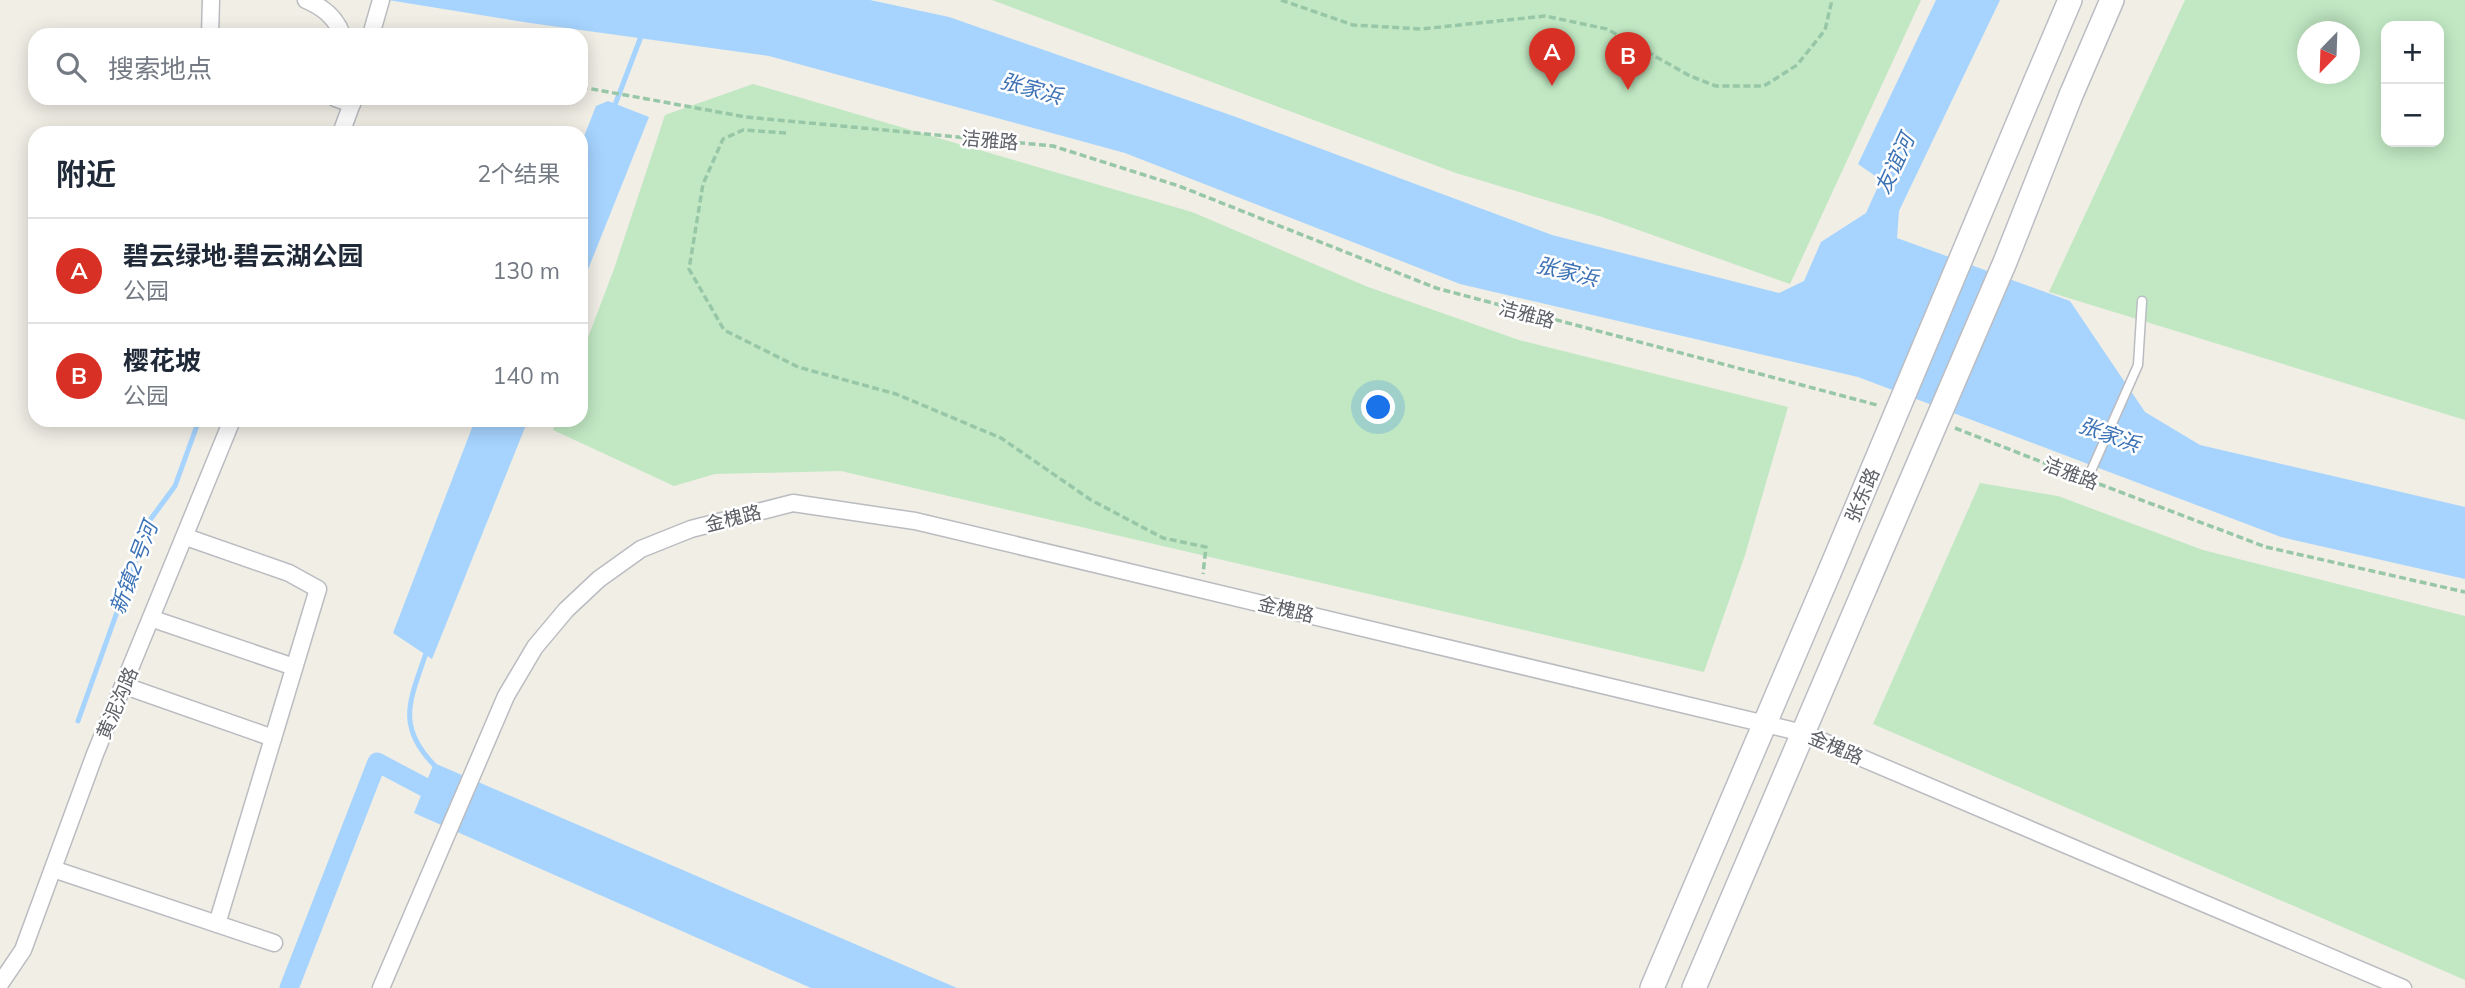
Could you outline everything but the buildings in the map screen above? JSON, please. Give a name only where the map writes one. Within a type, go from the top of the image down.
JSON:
[{"type":"main road","name":"张东路","points":[[1651,988],[2070,0]]},
{"type":"main road","name":"张东路","points":[[1694,988],[2005,262],[2112,0]]},
{"type":"street","points":[[211,0],[211,28]]},
{"type":"street","points":[[306,0],[321,7],[339,28]]},
{"type":"street","points":[[374,28],[379,7]]},
{"type":"street","points":[[344,126],[352,105]]},
{"type":"street","name":"黄泥沟路","points":[[0,984],[23,950],[95,754],[229,427]]},
{"type":"street","name":"金槐路","points":[[381,988],[506,696],[535,647],[566,610],[599,579],[641,550],[691,529],[793,503],[915,521],[1803,733],[2403,988]]},
{"type":"street","points":[[186,537],[289,573],[318,589],[217,923]]},
{"type":"street","points":[[152,619],[294,667]]},
{"type":"street","points":[[125,686],[273,738]]},
{"type":"street","points":[[53,869],[274,943]]},
{"type":"lane","points":[[2087,480],[2127,392],[2141,352],[2142,301]]},
{"type":"path","points":[[1281,0],[1353,25],[1366,26],[1421,29],[1545,16],[1607,29],[1690,76],[1716,86],[1764,86],[1797,65],[1825,30],[1832,0]]},
{"type":"path","name":"洁雅路","points":[[588,88],[746,117],[1054,146],[1179,186],[1436,288],[1890,408]]},
{"type":"path","points":[[786,133],[743,130],[723,139],[703,184],[689,269],[724,330],[798,367],[897,394],[1001,438],[1091,500],[1163,538],[1206,547],[1202,589]]},
{"type":"path","name":"洁雅路","points":[[1943,424],[2266,547],[2465,592]]},
{"type":"green space","points":[[992,0],[1921,0],[1790,284],[1602,217],[1456,173]]},
{"type":"green space","points":[[2185,0],[2465,0],[2465,420],[2049,292]]},
{"type":"green space","points":[[753,84],[1192,212],[1368,287],[1519,340],[1788,407],[1745,555],[1704,672],[841,471],[715,474],[674,486],[553,430],[554,427],[588,427],[588,338],[614,269],[665,115]]},
{"type":"green space","points":[[1980,483],[2058,496],[2203,550],[2465,616],[2465,980],[1873,724]]},
{"type":"water","points":[[388,0],[870,0],[949,17],[1236,117],[1552,235],[1779,293],[1804,281],[1821,242],[1866,213],[1881,180],[1858,164],[1936,0],[2000,0],[1899,211],[1897,238],[2070,301],[2145,412],[2200,445],[2465,507],[2465,579],[2281,537],[1858,377],[1460,284],[1125,153],[769,56],[588,31],[588,28],[530,23]]},
{"type":"water","points":[[608,101],[649,117],[588,270],[588,126],[596,106]]},
{"type":"water","points":[[472,427],[525,427],[432,659],[393,633]]},
{"type":"water","points":[[434,763],[957,988],[811,988],[414,813]]},
{"type":"waterway","points":[[613,110],[642,34]]},
{"type":"waterway","name":"新镇2号河","points":[[78,721],[150,520],[175,486],[196,427]]},
{"type":"waterway","points":[[427,650],[412,697],[410,724],[423,752],[436,767]]},
{"type":"waterway","points":[[289,988],[377,762],[447,799]]},
{"type":"place","name":"碧云绿地·碧云湖公园","points":[[1552,86]]},
{"type":"place","name":"樱花坡","points":[[1628,90]]},
{"type":"water label","name":"张家浜","points":[[1031,89]]},
{"type":"water label","name":"友谊河","points":[[1895,164]]},
{"type":"water label","name":"张家浜","points":[[1567,272]]},
{"type":"water label","name":"张家浜","points":[[2109,435]]}]
